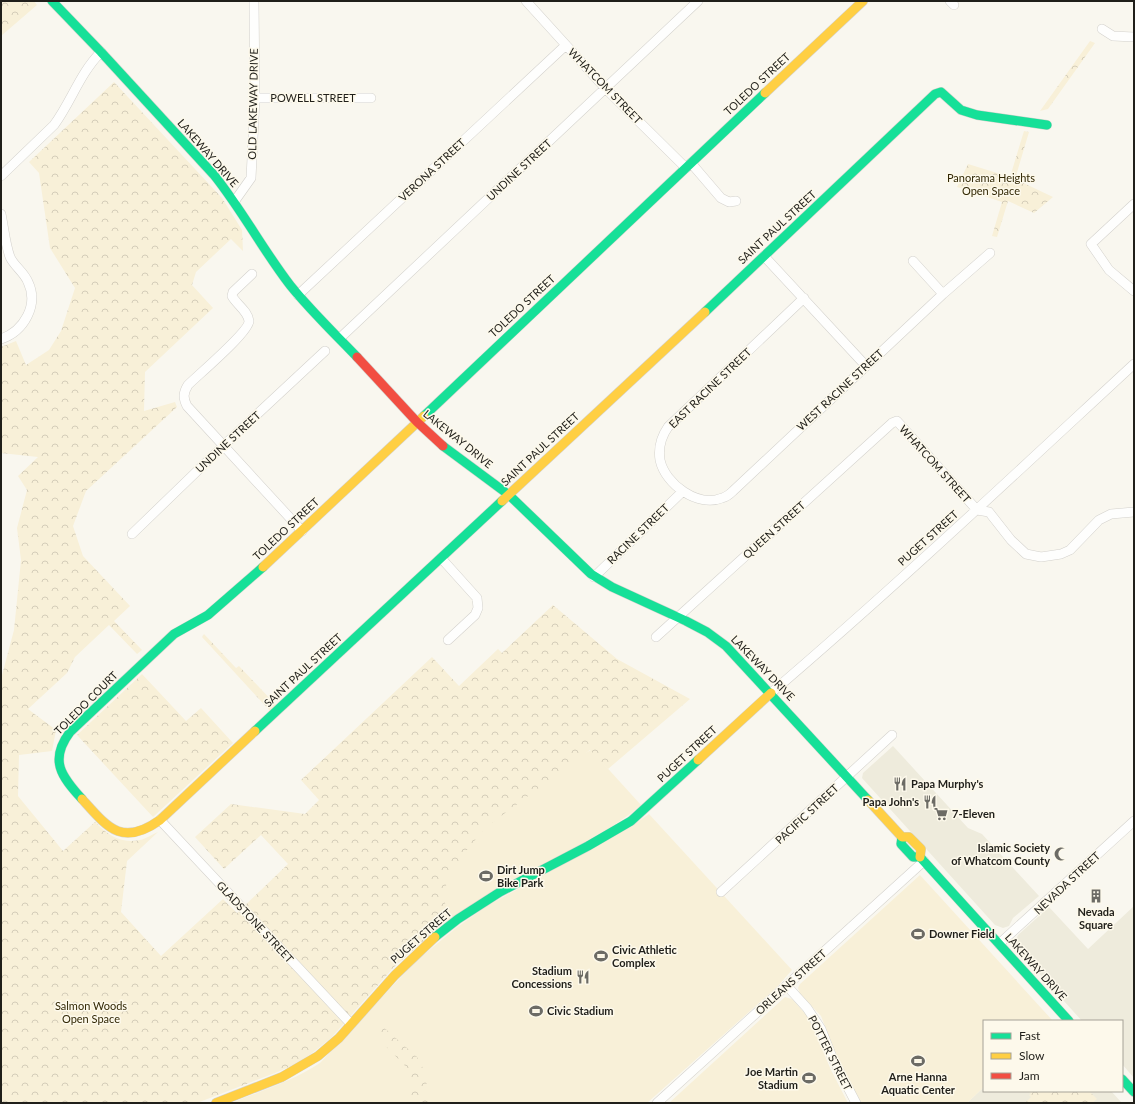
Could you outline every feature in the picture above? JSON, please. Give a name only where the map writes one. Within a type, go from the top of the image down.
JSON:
[{"type":"street","name":"LAKEWAY DRIVE","points":[[52,1],[209,169],[234,202],[273,262],[298,295],[340,338],[417,422],[440,443],[509,495],[594,577],[616,589],[678,616],[706,631],[726,646],[771,693],[902,837],[901,844],[906,850],[913,857],[922,859],[1068,1020]]},
{"type":"street","name":"OLD LAKEWAY DRIVE","points":[[234,202],[251,178],[254,98],[254,1]]},
{"type":"street","name":"WHATCOM STREET","points":[[526,1],[605,88],[721,198],[729,202],[736,201]]},
{"type":"street","name":"UNDINE STREET","points":[[340,338],[698,1]]},
{"type":"street","name":"TOLEDO STREET","points":[[192,623],[208,615],[222,604],[302,531],[859,2]]},
{"type":"street","points":[[1102,30],[1113,36],[1134,37]]},
{"type":"street","name":"VERONA STREET","points":[[298,295],[566,44]]},
{"type":"street","points":[[1,176],[54,126],[61,117],[92,60],[101,52]]},
{"type":"street","name":"SAINT PAUL STREET","points":[[160,820],[509,495],[935,94],[941,92],[962,110],[977,115],[1047,125]]},
{"type":"street","name":"POWELL STREET","points":[[254,98],[370,98]]},
{"type":"street","points":[[1134,204],[1091,244],[1109,270],[1134,291]]},
{"type":"street","points":[[1,214],[9,254],[15,265],[29,283],[32,294],[29,313],[23,324],[14,332],[1,339]]},
{"type":"street","name":"WEST RACINE STREET","points":[[682,492],[696,498],[708,500],[722,499],[733,492],[943,294],[990,253]]},
{"type":"street","points":[[764,256],[866,366]]},
{"type":"street","points":[[913,261],[943,294]]},
{"type":"street","points":[[252,274],[233,292],[232,296],[249,319],[248,325],[236,340],[188,384],[184,391],[184,399],[187,406],[302,531]]},
{"type":"street","name":"EAST RACINE STREET","points":[[682,492],[666,473],[660,460],[662,436],[668,427],[804,298]]},
{"type":"street","name":"UNDINE STREET","points":[[132,534],[223,446],[326,351]]},
{"type":"street","name":"PUGET STREET","points":[[216,1103],[284,1076],[310,1062],[331,1045],[406,963],[451,925],[476,907],[610,834],[632,820],[771,693],[818,653],[977,510],[1134,364]]},
{"type":"street","name":"WHATCOM STREET","points":[[892,423],[897,421],[977,510],[989,512],[1011,540],[1026,554],[1041,557],[1061,554],[1070,550],[1099,520],[1111,514],[1134,512]]},
{"type":"street","name":"QUEEN STREET","points":[[656,637],[892,423]]},
{"type":"street","name":"RACINE STREET","points":[[594,577],[682,492]]},
{"type":"street","points":[[441,558],[477,598],[478,608],[475,615],[448,640]]},
{"type":"street","name":"TOLEDO COURT","points":[[160,820],[143,831],[134,834],[117,831],[111,828],[64,778],[59,765],[59,753],[63,741],[70,732],[174,634],[192,623]]},
{"type":"street","name":"PACIFIC STREET","points":[[721,892],[892,735]]},
{"type":"street","name":"GLADSTONE STREET","points":[[160,820],[351,1024]]},
{"type":"street","name":"NEVADA STREET","points":[[999,944],[1134,821]]},
{"type":"street","name":"ORLEANS STREET","points":[[656,1103],[787,986],[922,859]]},
{"type":"street","name":"POTTER STREET","points":[[787,986],[808,1008],[821,1029],[832,1057],[856,1103]]},
{"type":"street","points":[[1123,1080],[1134,1092]]},
{"type":"shaded area","points":[[893,746],[968,828],[982,834],[1039,896],[1013,918],[1009,926],[1003,928],[995,925],[862,778],[863,773]]},
{"type":"shaded area","points":[[1134,906],[1134,1078],[1123,1065],[1123,1020],[1081,1020],[1018,950],[1015,942],[1018,935],[1049,907],[1088,949]]},
{"type":"shaded area","points":[[983,1088],[983,1092],[1112,1092],[1122,1103],[967,1103]]},
{"type":"green space","points":[[1,1],[34,1],[37,5],[1,36]]},
{"type":"green space","points":[[1090,41],[1095,43],[1048,109],[1040,111]]},
{"type":"green space","name":"Salmon Woods Open Space","points":[[114,82],[222,198],[242,230],[243,251],[231,239],[196,272],[192,285],[213,308],[145,372],[144,411],[175,402],[177,407],[86,491],[73,526],[83,556],[130,606],[114,621],[142,650],[137,654],[109,625],[75,657],[67,673],[28,709],[56,730],[52,751],[19,755],[18,796],[63,851],[95,822],[105,831],[126,841],[142,839],[158,832],[127,861],[121,912],[161,956],[223,899],[237,913],[288,864],[261,835],[224,869],[195,837],[231,804],[305,814],[319,800],[301,780],[432,657],[459,686],[498,649],[502,653],[553,605],[617,659],[690,699],[608,769],[590,750],[485,828],[463,855],[443,891],[448,920],[394,967],[331,1038],[296,1064],[197,1103],[1,1103],[1,679],[14,630],[21,560],[17,528],[27,490],[18,476],[38,457],[1,453],[1,347],[16,341],[26,365],[49,350],[61,331],[75,288],[50,248],[39,173],[29,162]]},
{"type":"green space","name":"Panorama Heights Open Space","points":[[1024,131],[1029,132],[1015,179],[1053,197],[1034,213],[1008,201],[997,237],[992,236],[1002,202],[957,187],[968,164],[1010,177]]},
{"type":"green space","points":[[204,634],[236,668],[239,666],[277,706],[271,712],[202,637]]},
{"type":"green space","points":[[142,674],[186,721],[201,708],[233,743],[153,817],[77,735]]},
{"type":"green space","points":[[591,750],[641,805],[611,827],[448,920],[408,843]]},
{"type":"green space","name":"Civic Athletic Complex","points":[[649,814],[792,970],[777,987],[647,1103],[231,1103],[288,1080],[320,1063],[415,962],[456,928],[487,906],[632,826]]},
{"type":"green space","points":[[920,875],[1052,1020],[983,1020],[983,1088],[967,1103],[861,1103],[838,1060],[821,1016],[800,994],[798,988],[800,984]]},
{"type":"green space","points":[[785,997],[792,999],[809,1018],[831,1070],[848,1103],[669,1103]]},
{"type":"green space","points":[[381,1025],[417,1057],[425,1072],[429,1103],[412,1103],[408,1069],[373,1033]]},
{"type":"green space","points":[[1029,1092],[1090,1092],[1097,1099],[1092,1103],[1025,1103],[1031,1097],[1029,1095],[1031,1094]]},
{"type":"traffic: fast","points":[[52,1],[214,175],[290,285],[314,313],[357,357]]},
{"type":"traffic: fast","points":[[705,312],[935,94],[941,92],[961,110],[977,115],[1047,125]]},
{"type":"traffic: fast","points":[[424,416],[765,93]]},
{"type":"traffic: fast","points":[[443,446],[509,495],[591,574],[612,587],[707,632],[726,646],[868,800]]},
{"type":"traffic: fast","points":[[255,731],[502,501]]},
{"type":"traffic: fast","points":[[82,799],[68,783],[60,767],[60,751],[70,732],[174,634],[208,615],[263,567]]},
{"type":"traffic: fast","points":[[435,937],[458,919],[500,892],[588,846],[631,821],[698,760]]},
{"type":"traffic: fast","points":[[902,837],[901,844],[913,857],[920,857],[1068,1020]]},
{"type":"traffic: fast","points":[[1123,1080],[1134,1092]]},
{"type":"traffic: slow","points":[[765,93],[863,1]]},
{"type":"traffic: slow","points":[[502,501],[705,312]]},
{"type":"traffic: slow","points":[[263,567],[424,416]]},
{"type":"traffic: slow","points":[[698,760],[771,693]]},
{"type":"traffic: slow","points":[[82,799],[108,826],[116,830],[125,833],[135,832],[147,828],[160,820],[255,731]]},
{"type":"traffic: slow","points":[[868,800],[902,837],[909,837],[921,849],[920,857]]},
{"type":"traffic: slow","points":[[216,1103],[282,1077],[318,1056],[339,1038],[395,975],[435,937]]},
{"type":"traffic: jam","points":[[357,357],[417,422],[443,446]]},
{"type":"place","name":"Papa Murphy's","points":[[900,784]]},
{"type":"place","name":"Papa John's","points":[[930,802]]},
{"type":"place","name":"7-Eleven","points":[[941,814]]},
{"type":"place","name":"Islamic Society of Whatcom County","points":[[1061,854]]},
{"type":"place","name":"Dirt Jump Bike Park","points":[[486,876]]},
{"type":"place","name":"Nevada Square","points":[[1096,896]]},
{"type":"place","name":"Downer Field","points":[[918,934]]},
{"type":"place","name":"Civic Athletic Complex","points":[[601,956]]},
{"type":"place","name":"Stadium Concessions","points":[[583,977]]},
{"type":"place","name":"Civic Stadium","points":[[536,1011]]},
{"type":"place","name":"Arne Hanna Aquatic Center","points":[[918,1061]]},
{"type":"place","name":"Joe Martin Stadium","points":[[809,1078]]}]
